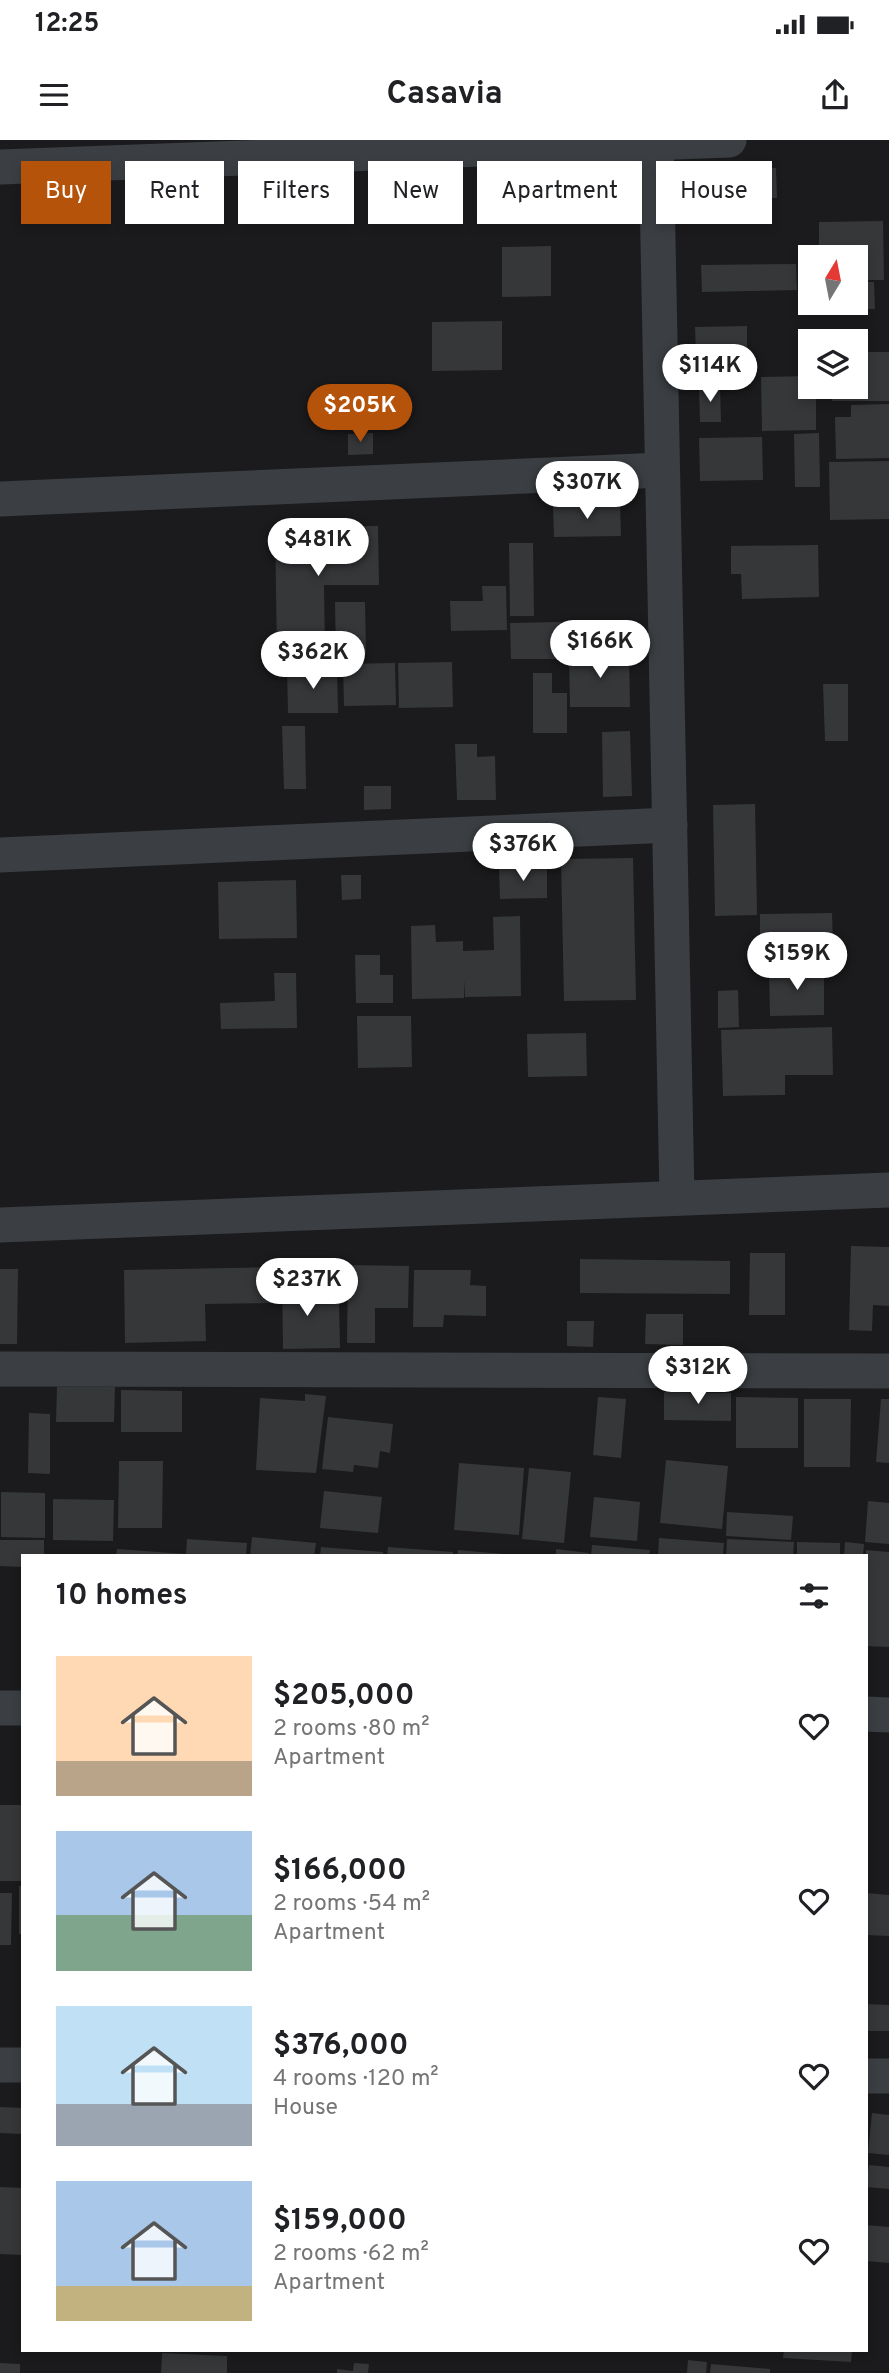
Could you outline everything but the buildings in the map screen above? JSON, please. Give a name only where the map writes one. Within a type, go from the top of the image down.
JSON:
[{"type":"street","points":[[0,167],[729,140]]},
{"type":"street","points":[[656,141],[677,1198]]},
{"type":"street","points":[[0,499],[662,470]]},
{"type":"street","points":[[0,855],[670,825]]},
{"type":"street","points":[[0,1224],[889,1191]]},
{"type":"street","points":[[0,1369],[889,1371]]},
{"type":"street","points":[[0,1708],[21,1708]]},
{"type":"street","points":[[868,1714],[889,1715]]},
{"type":"street","points":[[0,2065],[21,2065]]},
{"type":"street","points":[[868,2076],[889,2076]]}]
